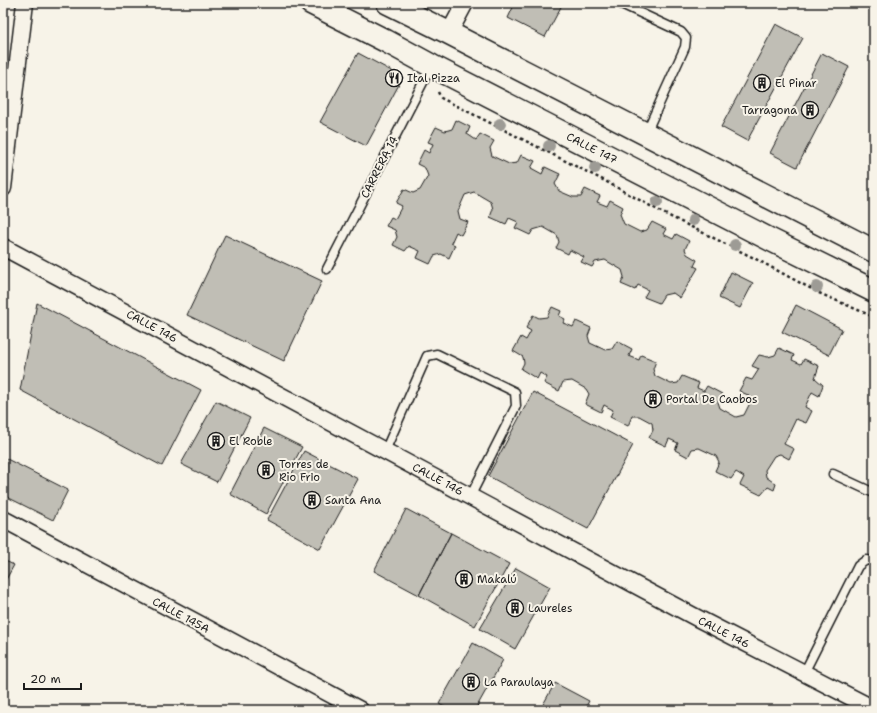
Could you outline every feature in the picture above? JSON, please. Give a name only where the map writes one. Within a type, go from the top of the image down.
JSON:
[{"type":"main road","name":"CALLE 147","points":[[311,3],[874,292]]},
{"type":"main road","points":[[388,3],[874,251]]},
{"type":"street","points":[[3,188],[25,3]]},
{"type":"street","points":[[449,33],[465,3]]},
{"type":"street","name":"CALLE 146","points":[[3,247],[699,619],[874,710]]},
{"type":"street","name":"CALLE 145A","points":[[3,519],[360,710]]},
{"type":"lane","points":[[620,3],[680,32],[686,38],[685,47],[645,134]]},
{"type":"lane","name":"CARRERA 14","points":[[327,269],[432,66]]},
{"type":"lane","points":[[385,451],[427,356],[437,354],[515,392],[516,406],[470,497]]},
{"type":"lane","points":[[833,474],[874,494]]},
{"type":"lane","points":[[804,673],[858,566],[866,560],[874,561]]},
{"type":"building","points":[[515,3],[563,3],[545,37],[508,18]]},
{"type":"building","name":"El Pinar","points":[[776,24],[803,38],[747,141],[721,127]]},
{"type":"building","points":[[358,53],[403,77],[366,146],[320,122]]},
{"type":"building","name":"Tarragona","points":[[822,53],[849,67],[797,167],[770,153]]},
{"type":"building","points":[[456,120],[470,127],[467,134],[476,140],[480,134],[494,141],[490,148],[492,156],[509,164],[517,163],[521,155],[535,161],[531,168],[542,174],[545,167],[560,174],[555,184],[559,191],[573,197],[581,197],[585,189],[600,196],[597,202],[607,206],[610,200],[623,207],[620,214],[624,224],[640,232],[647,230],[652,222],[666,229],[663,234],[673,239],[676,234],[689,241],[685,249],[687,254],[697,260],[694,266],[698,268],[680,298],[673,293],[664,295],[659,303],[644,297],[648,290],[638,285],[635,290],[621,284],[624,277],[622,270],[605,260],[595,262],[592,267],[581,262],[584,257],[570,250],[568,254],[556,248],[559,242],[557,235],[543,227],[533,230],[530,235],[515,228],[518,222],[509,218],[506,224],[490,217],[493,209],[491,202],[474,192],[465,195],[458,211],[460,219],[468,222],[461,235],[456,232],[451,243],[455,245],[449,258],[441,254],[434,256],[430,264],[417,258],[420,251],[409,246],[405,251],[393,245],[397,237],[395,230],[386,226],[391,217],[395,219],[402,206],[396,203],[404,189],[413,193],[420,190],[428,176],[425,168],[417,164],[424,150],[429,153],[433,144],[428,142],[436,127],[445,131],[452,129]]},
{"type":"building","points":[[225,235],[322,281],[284,361],[187,315]]},
{"type":"building","points":[[731,272],[753,283],[740,308],[719,298]]},
{"type":"building","points":[[37,303],[201,390],[162,466],[20,390]]},
{"type":"building","points":[[796,305],[842,329],[829,355],[782,332]]},
{"type":"building","name":"Portal De Caobos","points":[[552,307],[561,311],[559,316],[565,319],[563,323],[573,327],[576,321],[591,328],[588,336],[590,343],[605,350],[612,349],[617,341],[632,349],[629,356],[639,360],[641,355],[656,361],[653,369],[655,376],[671,384],[678,383],[682,376],[699,383],[697,388],[704,391],[707,386],[722,394],[718,402],[720,408],[736,417],[744,415],[750,403],[748,395],[739,391],[746,378],[752,380],[759,369],[752,366],[759,355],[768,357],[775,355],[779,348],[794,355],[792,360],[801,364],[804,359],[819,366],[815,378],[823,385],[819,396],[812,392],[805,407],[812,411],[806,423],[796,419],[784,444],[794,449],[789,459],[780,454],[774,456],[765,470],[766,477],[776,484],[774,490],[768,487],[761,495],[740,485],[744,477],[736,472],[731,479],[715,471],[719,462],[716,456],[699,448],[692,449],[688,457],[675,450],[678,443],[669,439],[666,446],[649,438],[653,430],[652,423],[639,416],[632,416],[628,426],[610,417],[613,410],[604,405],[601,412],[585,404],[589,394],[586,389],[572,381],[563,382],[559,391],[544,383],[547,377],[540,373],[537,379],[521,369],[524,363],[523,357],[513,351],[521,337],[526,340],[531,331],[526,328],[533,315],[539,318],[547,317]]},
{"type":"building","points":[[533,392],[633,445],[588,529],[488,476]]},
{"type":"building","name":"El Roble","points":[[216,401],[250,418],[217,482],[181,464]]},
{"type":"building","name":"Torres de Rio Frio","points":[[264,428],[302,447],[266,514],[230,494]]},
{"type":"building","name":"Santa Ana","points":[[304,451],[358,479],[320,549],[267,520]]},
{"type":"building","points":[[3,457],[68,490],[53,520],[3,495]]},
{"type":"building","points":[[406,509],[451,533],[419,595],[374,571]]},
{"type":"building","name":"Makalú","points":[[451,533],[509,564],[475,626],[419,595]]},
{"type":"building","points":[[3,560],[14,565],[3,585]]},
{"type":"building","name":"Laureles","points":[[516,568],[550,587],[515,649],[480,629]]},
{"type":"building","name":"La Paraulaya","points":[[473,643],[503,660],[475,710],[450,710],[439,704]]},
{"type":"building","points":[[555,683],[589,701],[584,710],[540,710]]},
{"type":"place","name":"Ital Pizza","points":[[394,78]]},
{"type":"place","name":"El Pinar","points":[[762,83]]},
{"type":"place","name":"Tarragona","points":[[810,110]]},
{"type":"place","name":"Portal De Caobos","points":[[653,399]]},
{"type":"place","name":"El Roble","points":[[216,441]]},
{"type":"place","name":"Torres de Rio Frio","points":[[266,470]]},
{"type":"place","name":"Santa Ana","points":[[312,500]]},
{"type":"place","name":"Makalú","points":[[464,579]]},
{"type":"place","name":"Laureles","points":[[515,608]]},
{"type":"place","name":"La Paraulaya","points":[[471,682]]}]
